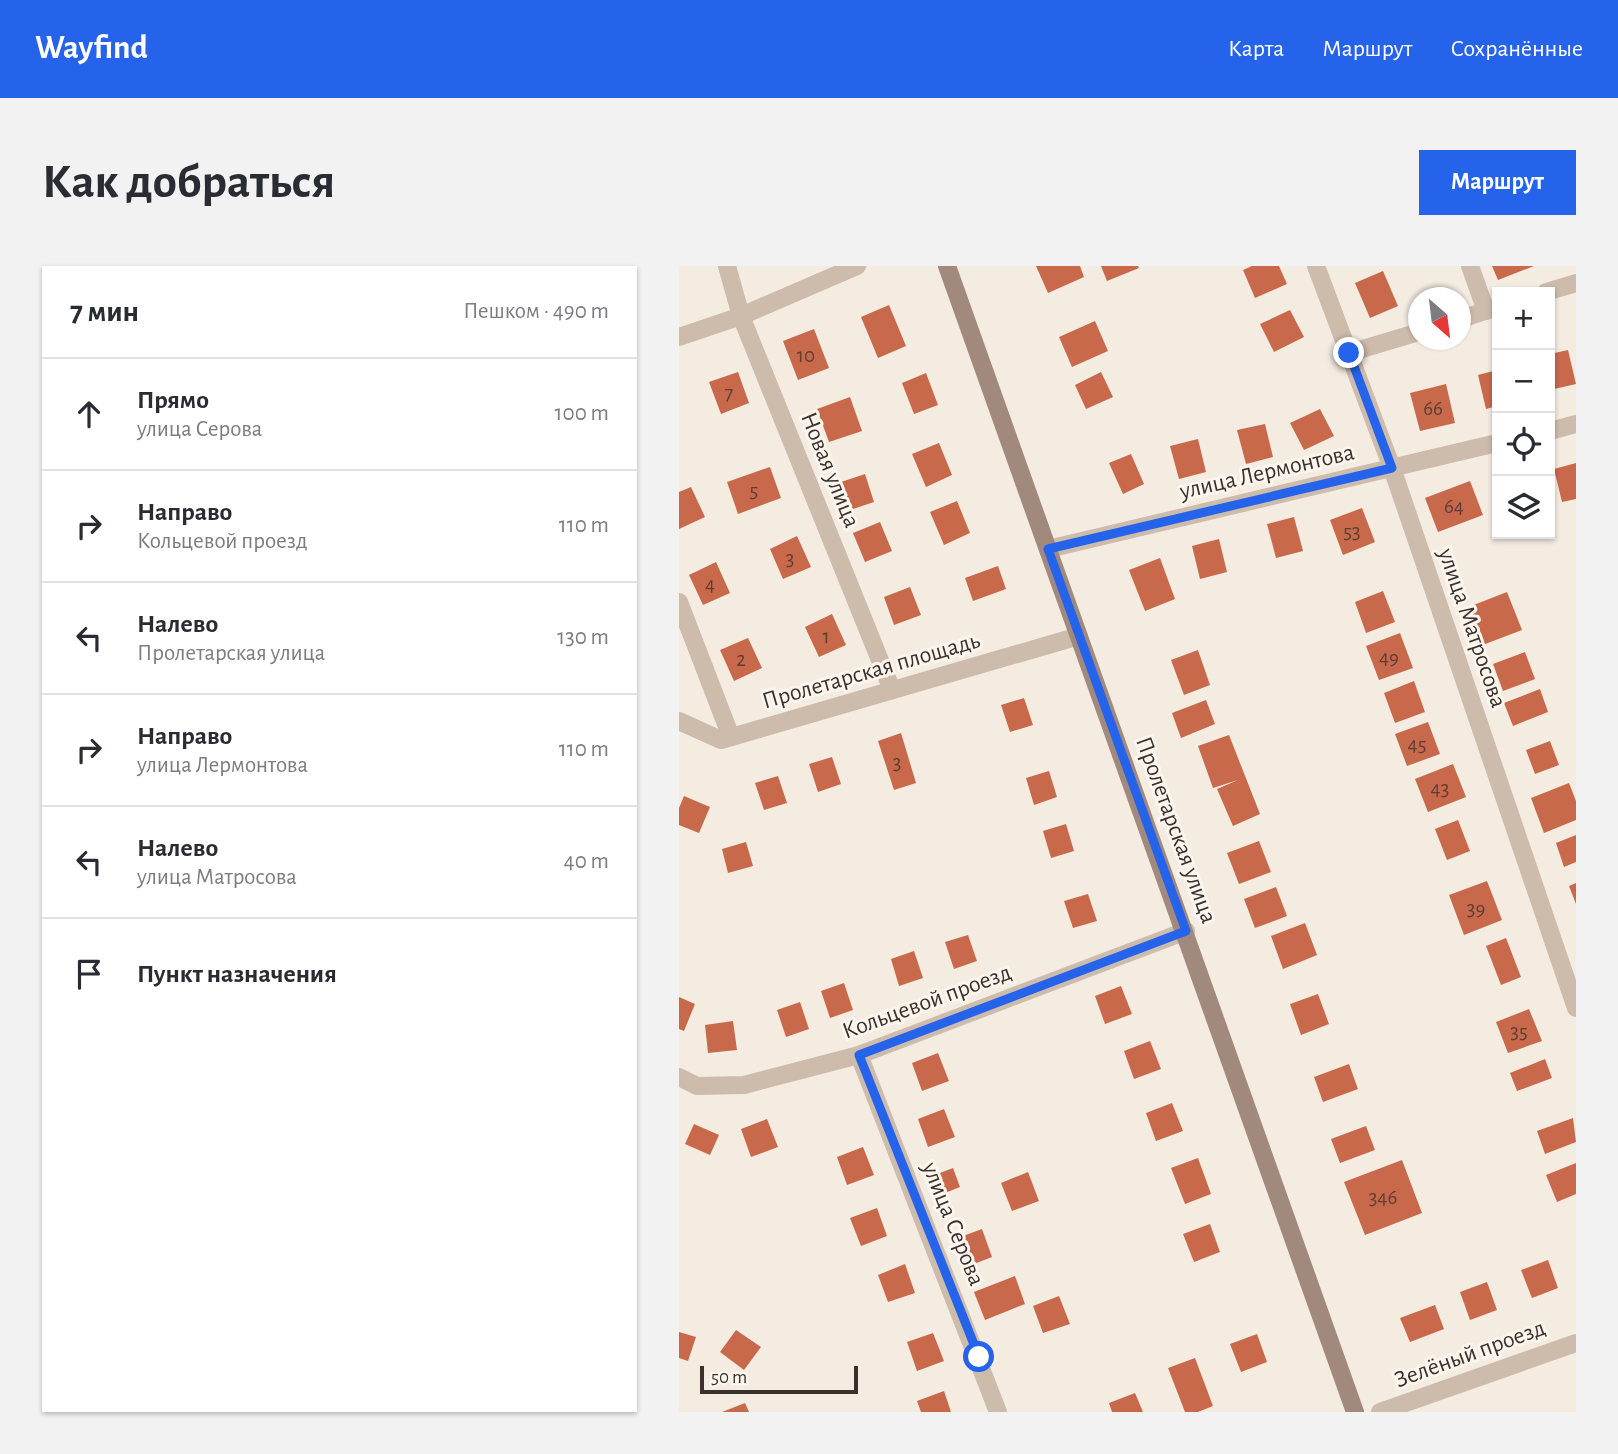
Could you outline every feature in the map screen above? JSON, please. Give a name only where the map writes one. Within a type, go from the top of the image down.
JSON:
[{"type":"street","name":"Новая улица","points":[[727,266],[741,316],[892,690]]},
{"type":"street","points":[[679,337],[741,316],[857,266]]},
{"type":"street","name":"Пролетарская улица","points":[[947,266],[1186,931],[1355,1412]]},
{"type":"street","name":"улица Матросова","points":[[1316,266],[1392,468],[1576,1008]]},
{"type":"street","points":[[1470,266],[1492,309],[1471,316]]},
{"type":"street","points":[[1555,289],[1576,283]]},
{"type":"street","points":[[1349,353],[1408,335]]},
{"type":"street","points":[[1555,429],[1576,424]]},
{"type":"street","name":"улица Лермонтова","points":[[1048,549],[1492,444]]},
{"type":"street","points":[[679,602],[731,737]]},
{"type":"street","name":"Пролетарская площадь","points":[[679,721],[722,740],[1079,636]]},
{"type":"street","name":"Кольцевой проезд","points":[[679,1077],[697,1086],[744,1085],[859,1055],[1186,931]]},
{"type":"street","name":"улица Серова","points":[[859,1055],[999,1412]]},
{"type":"street","name":"Зелёный проезд","points":[[1380,1412],[1576,1343]]},
{"type":"building","points":[[1036,266],[1080,266],[1084,277],[1048,293]]},
{"type":"building","points":[[1101,266],[1138,266],[1139,268],[1107,281]]},
{"type":"building","points":[[1252,266],[1279,266],[1287,284],[1255,298],[1243,270]]},
{"type":"building","points":[[1492,266],[1534,266],[1498,280]]},
{"type":"building","points":[[1383,271],[1398,306],[1370,318],[1355,283]]},
{"type":"building","points":[[889,305],[906,346],[878,358],[861,317]]},
{"type":"building","points":[[1290,310],[1304,337],[1274,352],[1260,324]]},
{"type":"building","points":[[1095,321],[1108,351],[1072,367],[1059,337]]},
{"type":"building","points":[[814,329],[829,368],[798,380],[783,341]]},
{"type":"building","points":[[1568,350],[1576,384],[1555,389],[1555,353]]},
{"type":"building","points":[[1492,371],[1492,407],[1486,409],[1478,375]]},
{"type":"building","points":[[738,372],[749,403],[721,414],[709,382]]},
{"type":"building","points":[[1101,372],[1113,397],[1086,409],[1075,385]]},
{"type":"building","points":[[926,373],[938,405],[914,414],[902,383]]},
{"type":"building","points":[[1446,384],[1455,423],[1420,431],[1410,393]]},
{"type":"building","points":[[850,397],[862,431],[829,442],[817,409]]},
{"type":"building","points":[[1320,409],[1334,436],[1304,450],[1290,423]]},
{"type":"building","points":[[1265,424],[1273,457],[1246,464],[1237,430]]},
{"type":"building","points":[[1198,439],[1206,472],[1179,479],[1170,446]]},
{"type":"building","points":[[939,443],[952,475],[926,487],[912,454]]},
{"type":"building","points":[[1131,454],[1144,484],[1123,494],[1109,463]]},
{"type":"building","points":[[1576,463],[1576,499],[1562,502],[1555,469]]},
{"type":"building","points":[[770,467],[781,498],[738,514],[727,482]]},
{"type":"building","points":[[865,474],[874,502],[844,512],[835,484]]},
{"type":"building","points":[[1470,481],[1483,515],[1438,532],[1425,498]]},
{"type":"building","points":[[691,487],[705,517],[679,529],[679,492]]},
{"type":"building","points":[[957,501],[970,533],[944,545],[930,512]]},
{"type":"building","points":[[1362,508],[1375,542],[1343,555],[1330,520]]},
{"type":"building","points":[[1294,517],[1303,551],[1276,558],[1267,524]]},
{"type":"building","points":[[880,522],[892,551],[865,562],[853,533]]},
{"type":"building","points":[[797,536],[811,567],[783,579],[770,549]]},
{"type":"building","points":[[1219,539],[1227,572],[1200,579],[1192,546]]},
{"type":"building","points":[[1160,558],[1175,599],[1145,611],[1129,570]]},
{"type":"building","points":[[716,562],[730,593],[703,605],[689,575]]},
{"type":"building","points":[[998,566],[1006,589],[973,601],[965,578]]},
{"type":"building","points":[[910,587],[921,615],[894,625],[884,597]]},
{"type":"building","points":[[1383,591],[1395,622],[1366,633],[1355,602]]},
{"type":"building","points":[[1507,592],[1522,630],[1480,646],[1466,608]]},
{"type":"building","points":[[832,614],[846,645],[819,657],[805,627]]},
{"type":"building","points":[[1400,633],[1413,668],[1379,680],[1366,646]]},
{"type":"building","points":[[748,638],[762,668],[734,681],[720,650]]},
{"type":"building","points":[[1198,650],[1210,685],[1184,695],[1171,660]]},
{"type":"building","points":[[1525,652],[1535,679],[1503,691],[1493,664]]},
{"type":"building","points":[[1414,681],[1425,712],[1395,723],[1384,693]]},
{"type":"building","points":[[1540,689],[1548,712],[1513,726],[1504,703]]},
{"type":"building","points":[[1024,698],[1033,725],[1010,732],[1001,705]]},
{"type":"building","points":[[1206,700],[1215,724],[1181,738],[1172,713]]},
{"type":"building","points":[[1428,722],[1440,754],[1407,766],[1395,734]]},
{"type":"building","points":[[901,733],[916,783],[894,790],[878,741]]},
{"type":"building","points":[[1229,735],[1260,814],[1233,826],[1217,789],[1238,780],[1213,788],[1198,746]]},
{"type":"building","points":[[1550,741],[1559,765],[1535,774],[1526,750]]},
{"type":"building","points":[[832,757],[841,784],[818,792],[809,764]]},
{"type":"building","points":[[1453,764],[1466,797],[1428,812],[1415,779]]},
{"type":"building","points":[[1049,771],[1057,797],[1034,805],[1026,778]]},
{"type":"building","points":[[778,776],[787,803],[764,810],[755,783]]},
{"type":"building","points":[[1569,783],[1576,801],[1576,820],[1544,833],[1531,798]]},
{"type":"building","points":[[684,796],[710,807],[699,833],[679,825],[679,808]]},
{"type":"building","points":[[1458,820],[1470,851],[1447,860],[1435,829]]},
{"type":"building","points":[[1066,824],[1074,851],[1051,858],[1043,831]]},
{"type":"building","points":[[1576,835],[1576,862],[1564,867],[1556,843]]},
{"type":"building","points":[[1259,841],[1271,872],[1239,884],[1227,853]]},
{"type":"building","points":[[746,842],[753,866],[728,873],[722,849]]},
{"type":"building","points":[[1487,881],[1502,920],[1464,935],[1449,895]]},
{"type":"building","points":[[1576,883],[1576,904],[1569,886]]},
{"type":"building","points":[[1276,887],[1287,916],[1255,928],[1244,899]]},
{"type":"building","points":[[1088,894],[1097,921],[1073,928],[1064,901]]},
{"type":"building","points":[[1305,923],[1317,955],[1283,969],[1271,936]]},
{"type":"building","points":[[968,935],[977,961],[954,969],[945,942]]},
{"type":"building","points":[[1506,938],[1521,977],[1501,985],[1486,946]]},
{"type":"building","points":[[914,951],[923,978],[899,986],[891,959]]},
{"type":"building","points":[[844,983],[853,1010],[830,1018],[821,991]]},
{"type":"building","points":[[1121,986],[1132,1014],[1105,1024],[1095,996]]},
{"type":"building","points":[[1318,994],[1329,1024],[1301,1035],[1290,1004]]},
{"type":"building","points":[[679,997],[695,1004],[684,1031],[679,1029]]},
{"type":"building","points":[[800,1002],[809,1029],[786,1037],[777,1010]]},
{"type":"building","points":[[1529,1009],[1542,1041],[1508,1053],[1496,1022]]},
{"type":"building","points":[[733,1021],[737,1050],[708,1053],[705,1025]]},
{"type":"building","points":[[1150,1041],[1161,1069],[1134,1079],[1124,1051]]},
{"type":"building","points":[[938,1053],[949,1081],[922,1091],[912,1063]]},
{"type":"building","points":[[1545,1059],[1552,1078],[1517,1091],[1510,1073]]},
{"type":"building","points":[[1349,1064],[1358,1089],[1323,1102],[1314,1077]]},
{"type":"building","points":[[1172,1103],[1183,1131],[1156,1141],[1146,1113]]},
{"type":"building","points":[[944,1109],[955,1137],[928,1147],[918,1119]]},
{"type":"building","points":[[1573,1118],[1576,1142],[1545,1154],[1537,1131]]},
{"type":"building","points":[[767,1119],[778,1147],[751,1157],[741,1129]]},
{"type":"building","points":[[694,1124],[719,1135],[710,1155],[685,1144]]},
{"type":"building","points":[[1366,1126],[1375,1150],[1340,1163],[1331,1139]]},
{"type":"building","points":[[863,1147],[874,1175],[847,1185],[837,1157]]},
{"type":"building","points":[[1198,1158],[1211,1194],[1185,1204],[1171,1168]]},
{"type":"building","points":[[1402,1160],[1422,1213],[1365,1235],[1344,1182]]},
{"type":"building","points":[[1576,1163],[1576,1194],[1557,1202],[1546,1175]]},
{"type":"building","points":[[953,1168],[960,1187],[940,1195],[932,1176]]},
{"type":"building","points":[[1028,1172],[1039,1201],[1012,1211],[1001,1183]]},
{"type":"building","points":[[877,1208],[887,1236],[861,1246],[850,1218]]},
{"type":"building","points":[[1210,1224],[1220,1252],[1194,1262],[1183,1234]]},
{"type":"building","points":[[982,1229],[992,1257],[966,1267],[955,1239]]},
{"type":"building","points":[[1548,1260],[1558,1288],[1532,1298],[1521,1270]]},
{"type":"building","points":[[905,1264],[915,1293],[888,1302],[878,1275]]},
{"type":"building","points":[[1015,1276],[1025,1304],[985,1320],[974,1292]]},
{"type":"building","points":[[1487,1282],[1497,1310],[1470,1320],[1460,1292]]},
{"type":"building","points":[[1059,1296],[1070,1324],[1043,1333],[1033,1306]]},
{"type":"building","points":[[1435,1305],[1444,1329],[1410,1342],[1400,1318]]},
{"type":"building","points":[[736,1330],[761,1347],[744,1370],[720,1352]]},
{"type":"building","points":[[679,1332],[696,1337],[688,1361],[679,1358]]},
{"type":"building","points":[[933,1333],[944,1361],[917,1371],[907,1342]]},
{"type":"building","points":[[1257,1334],[1267,1362],[1241,1372],[1230,1344]]},
{"type":"building","points":[[1195,1358],[1213,1406],[1198,1412],[1185,1412],[1168,1368]]},
{"type":"building","points":[[944,1391],[951,1412],[921,1412],[917,1401]]},
{"type":"building","points":[[1135,1393],[1143,1412],[1112,1412],[1109,1403]]},
{"type":"building","points":[[745,1403],[749,1412],[722,1412]]},
{"type":"route","points":[[979,1357],[859,1055],[1186,931],[1048,549],[1392,468],[1349,353]]}]
